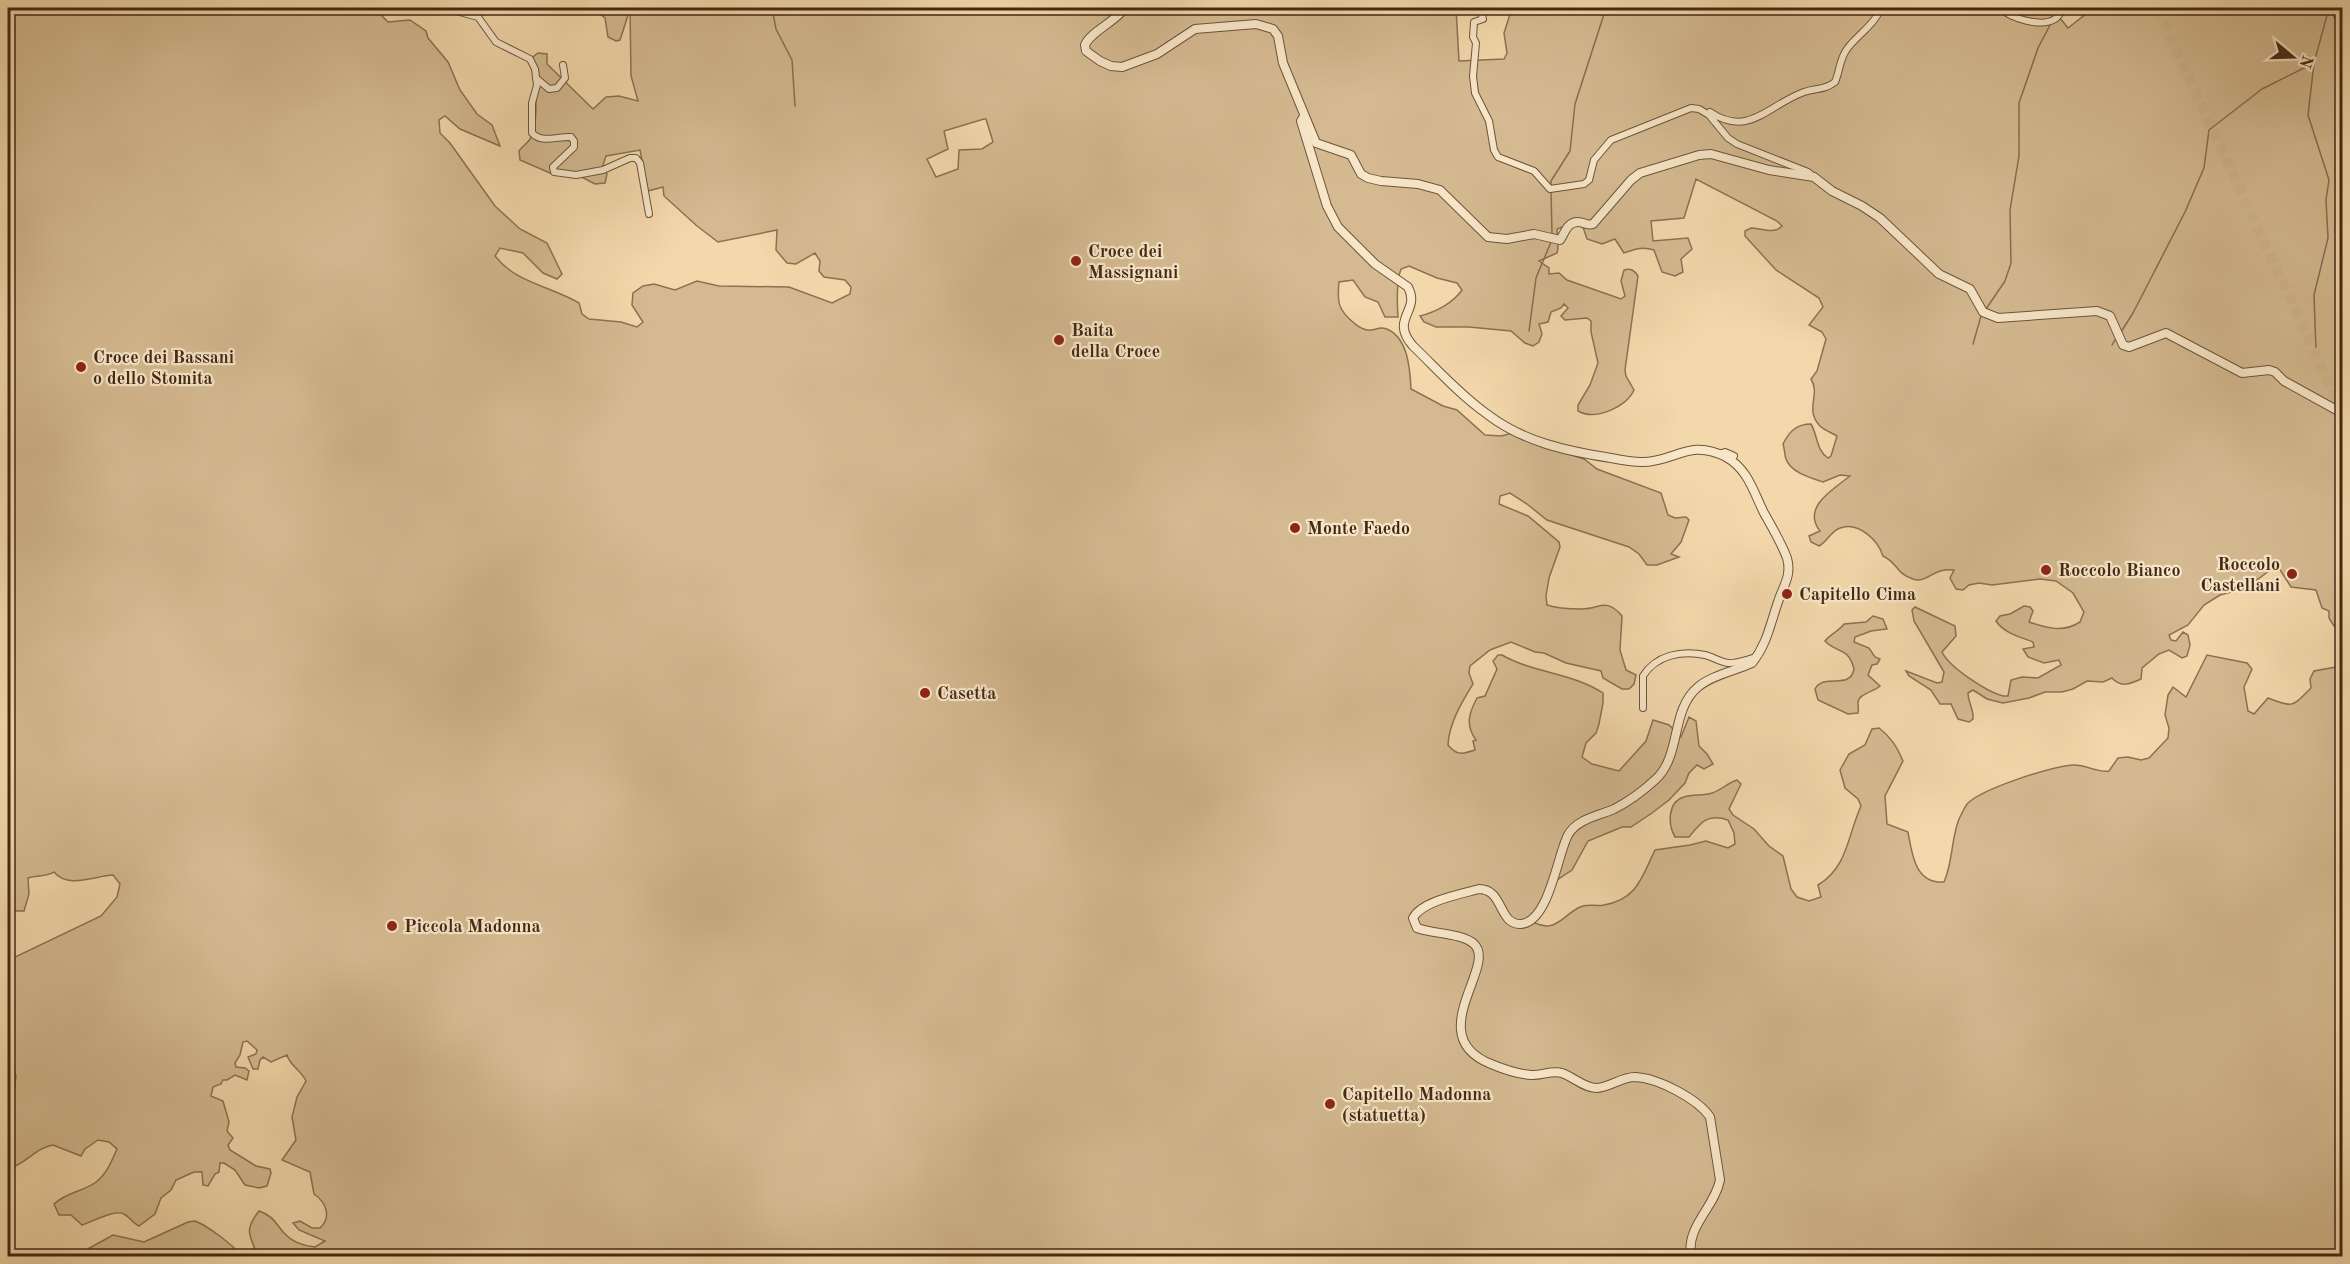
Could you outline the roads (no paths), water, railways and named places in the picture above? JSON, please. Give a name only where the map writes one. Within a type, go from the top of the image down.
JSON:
[{"type":"street","points":[[445,8],[478,17],[496,42],[528,57],[535,69],[536,78],[532,133],[542,139],[571,137],[574,141],[574,147],[553,167],[554,172],[576,175],[603,170],[630,158],[636,158],[640,163],[649,214]]},
{"type":"street","points":[[1125,8],[1110,24],[1088,38],[1085,45],[1089,53],[1113,67],[1130,65],[1158,54],[1195,29],[1256,24],[1273,28],[1278,36],[1283,63],[1316,143],[1351,155],[1361,174],[1381,181],[1418,184],[1440,190],[1488,237],[1507,239],[1534,234],[1560,240],[1570,225],[1577,222],[1593,224],[1631,180],[1640,173],[1699,154],[1711,154],[1769,171],[1814,177]]},
{"type":"street","points":[[1480,8],[1483,19],[1474,22],[1476,57],[1473,76],[1475,93],[1489,122],[1494,150],[1498,157],[1534,171],[1552,189],[1584,184],[1588,180],[1594,160],[1611,140],[1690,108],[1704,108],[1720,119],[1733,123],[1747,122],[1805,92],[1827,88],[1835,82],[1839,63],[1845,51],[1858,34],[1876,19],[1879,12],[1873,8]]},
{"type":"street","points":[[2000,8],[2008,16],[2040,22],[2054,19],[2064,8]]},
{"type":"street","points":[[536,78],[549,89],[557,88],[565,78],[563,65]]},
{"type":"street","points":[[1699,109],[1709,115],[1728,138],[1809,172],[1832,191],[1862,206],[1880,219],[1939,274],[1970,289],[1985,313],[1998,318],[2097,311],[2110,316],[2123,345],[2129,347],[2166,333],[2242,373],[2270,370],[2275,372],[2284,381],[2343,413]]},
{"type":"street","points":[[1304,116],[1301,121],[1329,212],[1338,227],[1375,264],[1408,287],[1412,296],[1403,324],[1405,336],[1479,408],[1517,433],[1578,453],[1642,462],[1654,461],[1692,449],[1719,454],[1731,460],[1750,482],[1785,551],[1789,567],[1788,578],[1778,602],[1769,635],[1752,663],[1707,681],[1689,696],[1667,767],[1655,781],[1616,808],[1587,819],[1569,833],[1545,902],[1534,918],[1522,924],[1512,922],[1506,917],[1494,894],[1485,889],[1428,905],[1420,909],[1413,918],[1417,928],[1467,939],[1478,948],[1478,966],[1462,1007],[1461,1029],[1467,1044],[1480,1059],[1506,1069],[1532,1075],[1548,1072],[1561,1073],[1592,1088],[1635,1077],[1650,1080],[1666,1086],[1705,1108],[1710,1117],[1720,1180],[1719,1187],[1699,1218],[1693,1233],[1690,1246],[1691,1257]]},
{"type":"street","points":[[1719,454],[1725,452],[1734,456]]},
{"type":"street","points":[[1643,708],[1642,676],[1655,661],[1666,656],[1694,654],[1726,663],[1743,662],[1756,657]]},
{"type":"waterway","points":[[772,8],[776,29],[792,60],[795,106]]},
{"type":"waterway","points":[[1551,186],[1551,181],[1570,151],[1575,104],[1606,8]]},
{"type":"waterway","points":[[1739,13],[1742,8]]},
{"type":"waterway","points":[[2055,15],[2059,8]]},
{"type":"waterway","points":[[2329,8],[2342,28]]},
{"type":"waterway","points":[[2316,350],[2314,295],[2328,238],[2326,200],[2329,180],[2308,115],[2314,63],[2329,8]]},
{"type":"waterway","points":[[1986,309],[2005,281],[2011,263],[2010,210],[2019,156],[2019,103],[2038,48],[2050,25]]},
{"type":"waterway","points":[[2121,332],[2185,212],[2204,168],[2209,130],[2262,89],[2314,63]]},
{"type":"waterway","points":[[1551,191],[1552,234]]},
{"type":"waterway","points":[[1529,331],[1536,278],[1551,242]]},
{"type":"waterway","points":[[1973,344],[1981,316]]},
{"type":"waterway","points":[[2112,345],[2116,338]]},
{"type":"tunnel","points":[[2157,8],[2342,412]]},
{"type":"place","name":"Croce dei Massignani","points":[[1076,261]]},
{"type":"place","name":"Baita della Croce","points":[[1059,340]]},
{"type":"place","name":"Croce dei Bassani o dello Stomita","points":[[81,367]]},
{"type":"place","name":"Monte Faedo","points":[[1295,528]]},
{"type":"place","name":"Roccolo Bianco","points":[[2046,570]]},
{"type":"place","name":"Roccolo Castellani","points":[[2292,574]]},
{"type":"place","name":"Capitello Cima","points":[[1787,594]]},
{"type":"place","name":"Casetta","points":[[925,693]]},
{"type":"place","name":"Piccola Madonna","points":[[392,926]]},
{"type":"place","name":"Capitello Madonna (statuetta)","points":[[1330,1104]]}]
